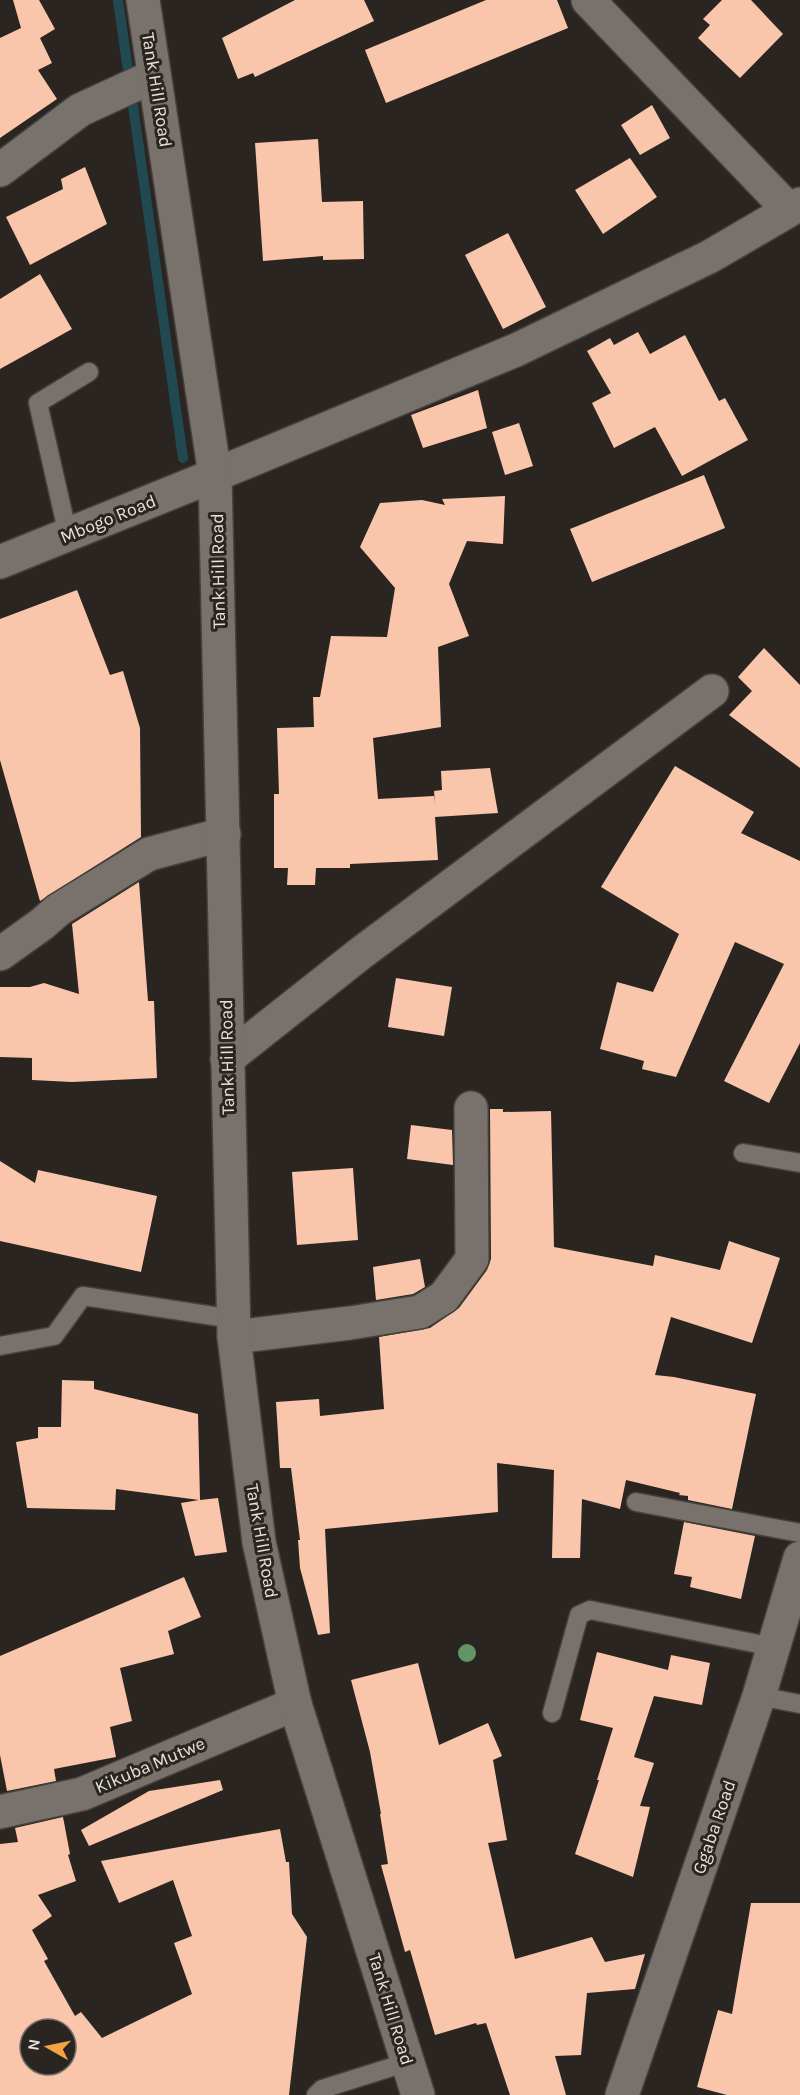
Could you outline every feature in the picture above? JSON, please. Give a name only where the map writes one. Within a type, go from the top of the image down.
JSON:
[{"type":"street","name":"Tank Hill Road","points":[[143,0],[215,475],[234,1328],[259,1542],[295,1704],[418,2095]]},
{"type":"street","points":[[588,0],[796,212]]},
{"type":"street","points":[[0,170],[80,110],[154,76]]},
{"type":"street","name":"Mbogo Road","points":[[0,562],[516,350],[709,257],[796,212]]},
{"type":"street","points":[[227,1059],[361,953],[712,691]]},
{"type":"street","points":[[0,954],[58,910],[149,854],[224,834]]},
{"type":"street","points":[[234,1328],[350,1323],[420,1312],[444,1297],[472,1259],[471,1108]]},
{"type":"street","name":"Ggaba Road","points":[[622,2095],[759,1696],[800,1558]]},
{"type":"street","name":"Kikuba Mutwe","points":[[0,1812],[82,1794],[295,1704]]},
{"type":"lane","points":[[68,535],[38,403],[89,372]]},
{"type":"lane","points":[[743,1153],[800,1163]]},
{"type":"lane","points":[[0,1346],[54,1336],[82,1296],[234,1328]]},
{"type":"lane","points":[[636,1502],[800,1533]]},
{"type":"lane","points":[[552,1713],[579,1615],[590,1610],[773,1647]]},
{"type":"lane","points":[[759,1696],[800,1704]]},
{"type":"lane","points":[[316,2095],[322,2089],[408,2062]]},
{"type":"building","points":[[13,0],[39,0],[55,29],[40,38],[52,63],[38,70],[57,99],[0,138],[0,38],[21,28]]},
{"type":"building","points":[[295,0],[364,0],[374,21],[255,77],[253,73],[238,79],[222,38]]},
{"type":"building","points":[[486,0],[557,0],[568,28],[386,103],[365,50]]},
{"type":"building","points":[[722,0],[751,0],[783,34],[740,78],[698,38],[710,25],[703,19]]},
{"type":"building","points":[[652,105],[670,138],[640,155],[621,125]]},
{"type":"building","points":[[318,139],[322,202],[363,201],[364,259],[323,260],[323,256],[263,261],[255,143]]},
{"type":"building","points":[[630,158],[657,197],[603,234],[575,190]]},
{"type":"building","points":[[85,167],[107,224],[30,265],[6,217],[63,189],[61,179]]},
{"type":"building","points":[[508,233],[546,307],[503,329],[465,255]]},
{"type":"building","points":[[40,274],[72,329],[0,369],[0,299]]},
{"type":"building","points":[[638,332],[650,354],[685,335],[719,401],[725,398],[748,440],[682,476],[655,427],[614,448],[592,403],[611,393],[587,351],[610,338],[614,345]]},
{"type":"building","points":[[478,390],[487,428],[423,448],[411,415]]},
{"type":"building","points":[[519,423],[533,466],[505,475],[492,432]]},
{"type":"building","points":[[704,475],[725,528],[592,582],[570,529]]},
{"type":"building","points":[[505,496],[503,544],[467,541],[449,584],[469,636],[438,647],[441,727],[373,738],[378,799],[434,796],[435,804],[434,791],[442,790],[441,771],[490,768],[498,813],[435,817],[438,860],[350,864],[350,868],[316,868],[315,885],[287,885],[288,868],[274,868],[274,794],[279,794],[277,728],[314,727],[313,697],[320,697],[331,636],[387,637],[395,588],[360,547],[380,503],[422,500],[445,505],[442,499]]},
{"type":"building","points":[[77,590],[110,675],[123,671],[140,728],[141,837],[40,901],[0,760],[0,619]]},
{"type":"building","points":[[764,648],[800,685],[800,768],[729,715],[752,691],[738,677]]},
{"type":"building","points":[[675,766],[754,812],[741,833],[800,861],[800,1043],[769,1103],[724,1081],[784,964],[735,942],[676,1077],[642,1069],[644,1061],[600,1049],[617,982],[653,992],[679,934],[601,887]]},
{"type":"building","points":[[139,882],[148,1001],[154,1001],[157,1078],[72,1082],[32,1080],[32,1058],[0,1057],[0,987],[30,987],[44,983],[79,994],[72,924]]},
{"type":"building","points":[[396,978],[452,987],[444,1036],[388,1027]]},
{"type":"building","points":[[490,1109],[503,1109],[503,1112],[551,1111],[554,1247],[653,1266],[655,1255],[720,1270],[729,1241],[780,1258],[752,1343],[671,1317],[655,1375],[756,1394],[732,1509],[688,1500],[688,1496],[679,1495],[680,1493],[626,1480],[620,1509],[582,1499],[580,1558],[552,1558],[554,1470],[497,1463],[498,1512],[325,1529],[330,1633],[318,1635],[300,1568],[298,1540],[300,1540],[291,1468],[280,1468],[276,1402],[319,1399],[320,1416],[384,1409],[379,1337],[430,1328],[459,1308],[487,1270],[491,1259]]},
{"type":"building","points":[[411,1125],[452,1130],[453,1165],[407,1159]]},
{"type":"building","points":[[0,1161],[35,1183],[38,1170],[157,1196],[141,1272],[0,1241]]},
{"type":"building","points":[[353,1168],[358,1240],[297,1245],[292,1172]]},
{"type":"building","points":[[420,1259],[425,1287],[413,1294],[376,1300],[373,1267]]},
{"type":"building","points":[[62,1380],[94,1381],[94,1389],[198,1414],[200,1500],[218,1498],[227,1552],[195,1556],[181,1503],[199,1500],[116,1489],[115,1510],[27,1508],[16,1442],[38,1438],[38,1427],[61,1427]]},
{"type":"building","points":[[684,1522],[755,1536],[741,1599],[690,1587],[692,1577],[674,1574]]},
{"type":"building","points":[[184,1577],[201,1617],[168,1631],[174,1654],[120,1668],[132,1721],[110,1727],[116,1757],[54,1769],[56,1781],[7,1791],[0,1755],[0,1656]]},
{"type":"building","points":[[597,1652],[668,1670],[671,1655],[710,1663],[702,1705],[654,1696],[634,1757],[654,1763],[640,1806],[650,1807],[633,1877],[575,1854],[613,1728],[580,1720]]},
{"type":"building","points":[[418,1663],[439,1745],[488,1723],[502,1756],[493,1760],[507,1840],[488,1843],[515,1959],[592,1937],[605,1962],[645,1954],[635,1989],[587,1993],[581,2055],[555,2056],[566,2095],[510,2095],[486,2023],[477,2025],[476,2023],[435,2035],[410,1950],[405,1952],[381,1865],[388,1864],[381,1814],[370,1752],[351,1680]]},
{"type":"building","points":[[220,1780],[223,1790],[89,1846],[81,1830],[149,1791]]},
{"type":"building","points":[[63,1817],[70,1854],[68,1855],[76,1881],[38,1895],[52,1916],[32,1930],[48,1959],[44,1961],[75,2016],[81,2012],[102,2038],[192,1994],[174,1943],[192,1936],[173,1880],[119,1903],[101,1861],[280,1829],[286,1862],[289,1862],[292,1914],[307,1937],[289,2095],[0,2095],[0,1844],[18,1842],[15,1828]]},
{"type":"building","points":[[751,1903],[800,1903],[800,2095],[727,2095],[697,2087],[718,2010],[732,2014]]},
{"type":"waterway","points":[[118,0],[183,458]]}]
